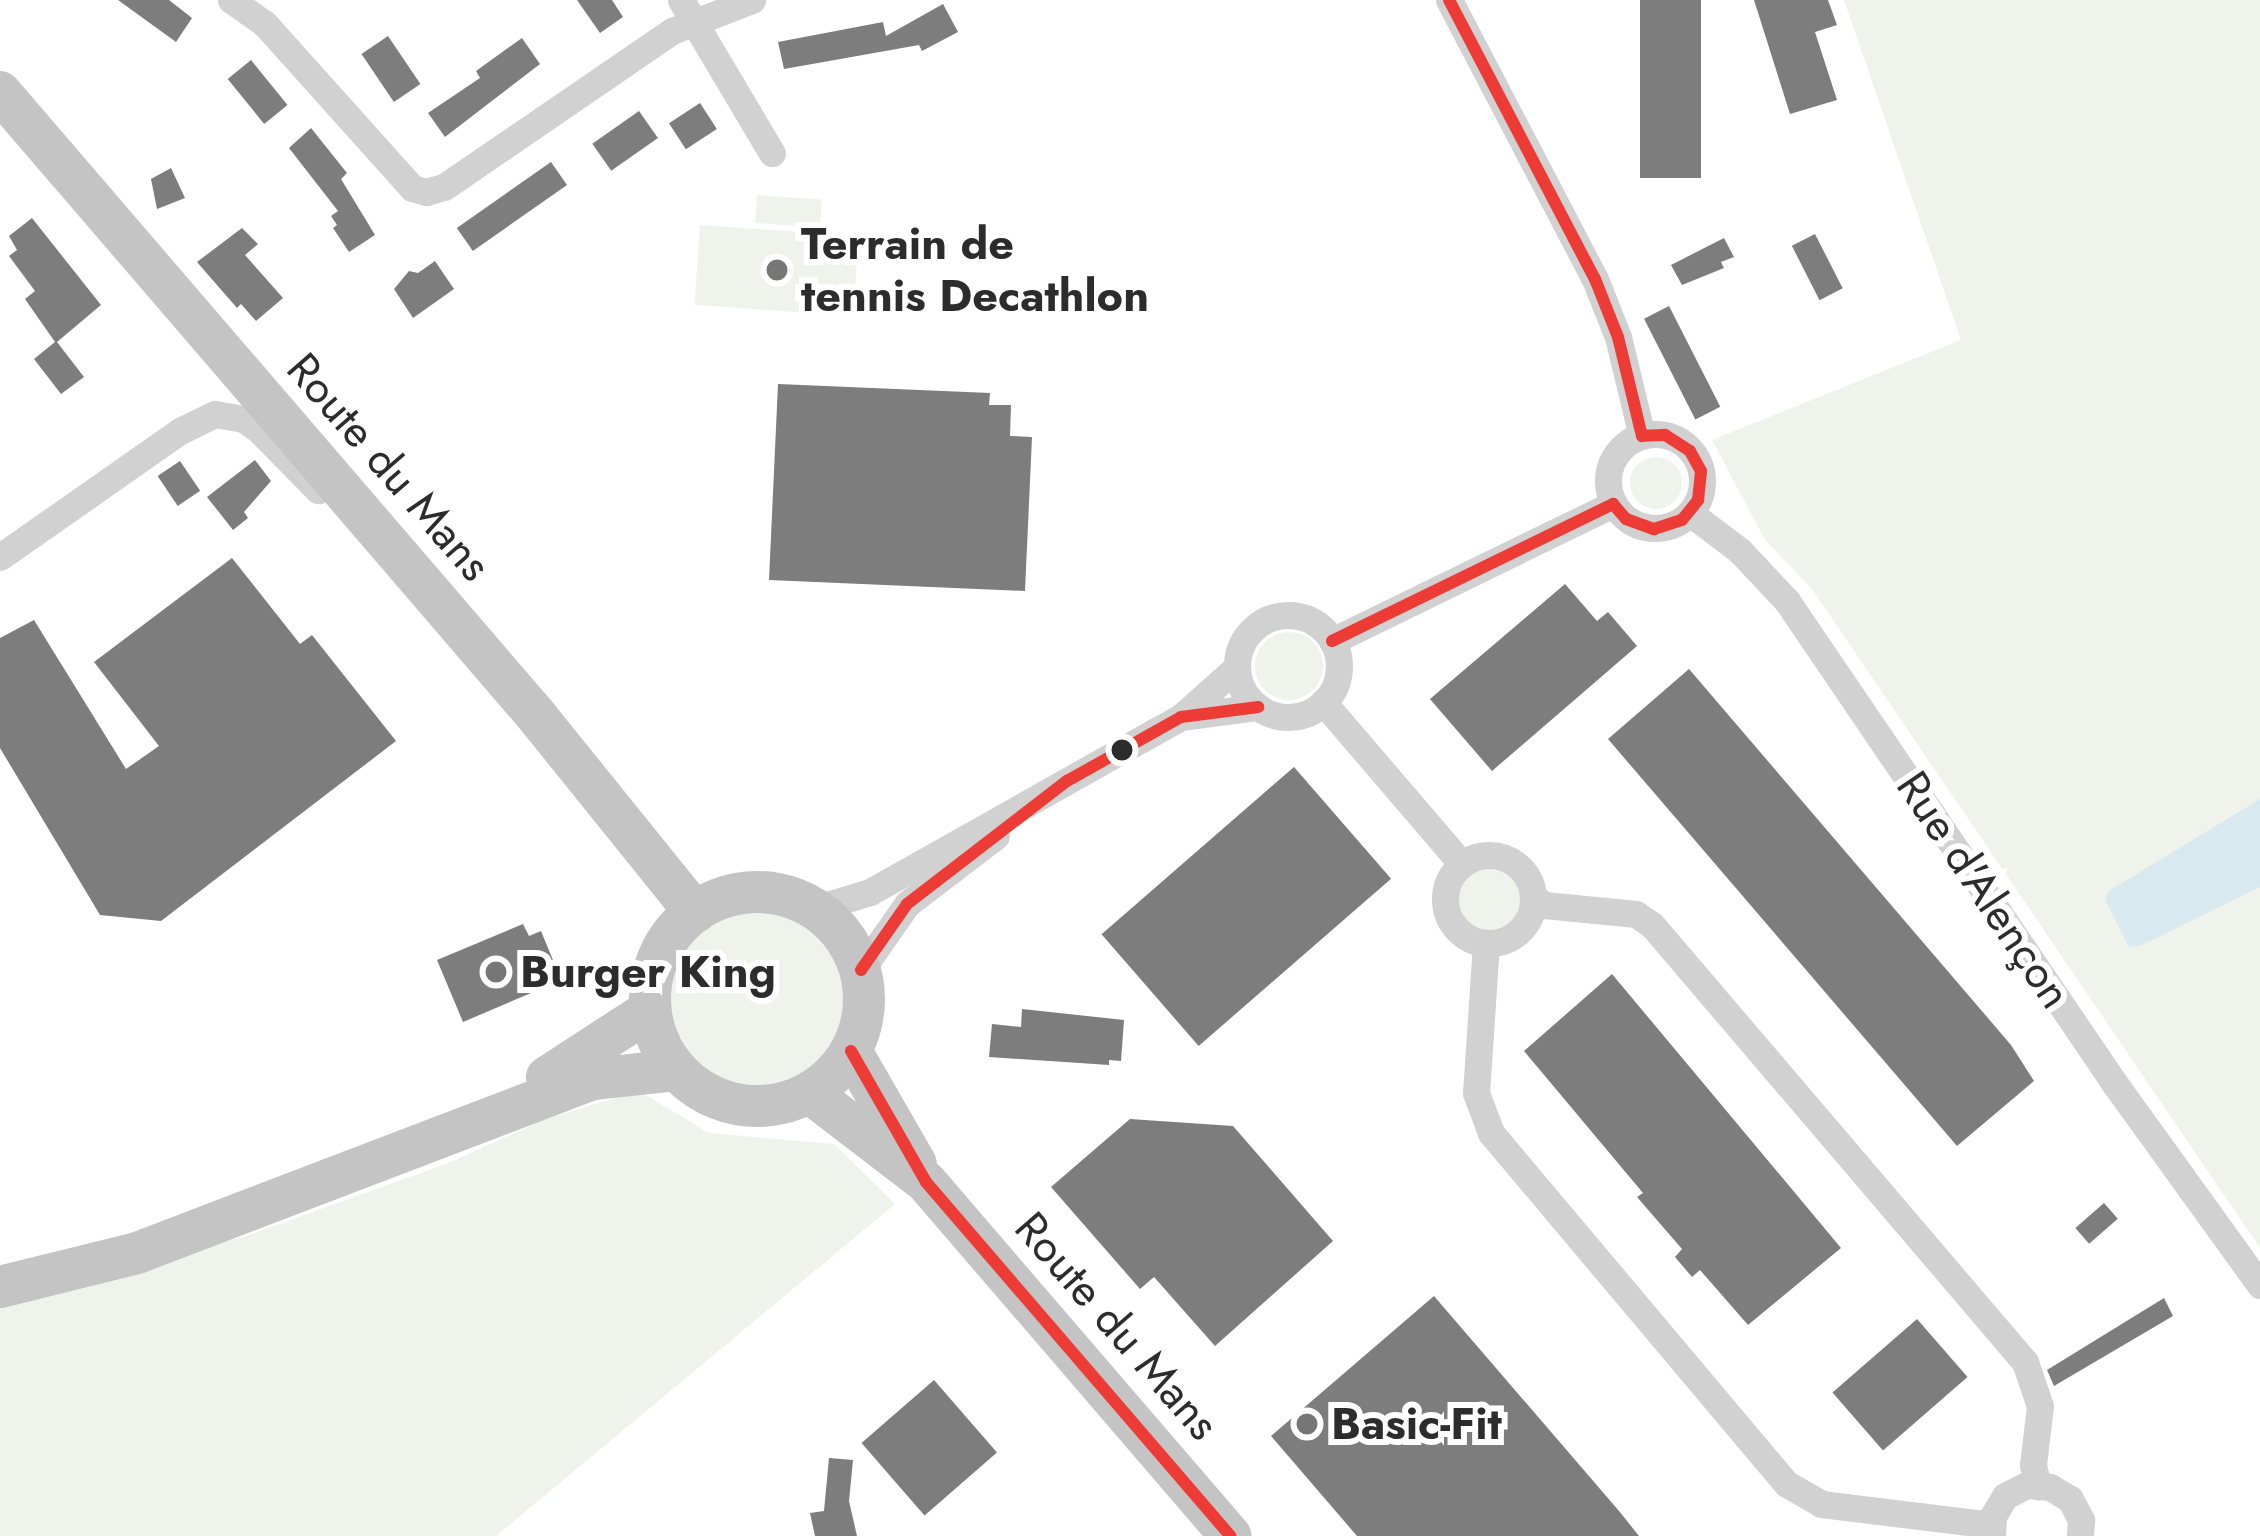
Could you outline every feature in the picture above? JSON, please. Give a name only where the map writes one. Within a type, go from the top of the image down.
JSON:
[{"type":"main road","name":"Route du Mans","points":[[0,92],[446,612],[695,912]]},
{"type":"main road","points":[[754,892],[786,896],[814,909],[851,946],[860,970],[865,998],[851,1051],[810,1093],[776,1105],[739,1105],[704,1093],[676,1070],[658,1042],[650,1010],[659,955],[695,912],[723,898],[754,892]]},
{"type":"main road","points":[[61,1270],[522,1091],[582,1059],[650,1010]]},
{"type":"main road","name":"Route du Mans","points":[[851,1051],[926,1182],[1230,1536]]},
{"type":"main road","points":[[0,1287],[137,1252],[593,1079],[676,1070]]},
{"type":"main road","name":"Route du Mans","points":[[810,1093],[926,1182]]},
{"type":"street","points":[[231,0],[265,25],[412,188],[427,192],[444,187],[686,11],[752,0]]},
{"type":"street","points":[[1449,0],[1595,279],[1618,337],[1642,436]]},
{"type":"street","points":[[686,11],[772,153]]},
{"type":"street","points":[[0,557],[33,539],[202,417],[231,415],[258,429],[446,612]]},
{"type":"street","points":[[1642,436],[1672,438],[1695,456],[1702,486],[1690,513],[1673,525],[1654,529],[1626,519],[1613,504],[1608,484],[1611,463],[1623,446],[1642,436]]},
{"type":"street","points":[[1332,641],[1613,504]]},
{"type":"street","name":"Rue d'Alençon","points":[[1690,513],[1740,551],[1787,601],[2115,1084],[2260,1285]]},
{"type":"street","points":[[814,909],[870,892],[1180,717],[1236,668],[1252,629],[1276,616],[1302,616],[1332,641],[1338,673],[1323,702],[1292,717],[1258,707],[1180,717]]},
{"type":"street","points":[[1236,668],[1243,690],[1258,707]]},
{"type":"street","points":[[1323,702],[1462,864]]},
{"type":"street","points":[[860,970],[907,904],[1067,782]]},
{"type":"street","points":[[1533,897],[1519,931],[1486,943],[1467,937],[1448,915],[1448,883],[1462,864],[1486,855],[1510,860],[1526,876],[1533,897],[1544,905],[1636,914],[1694,975],[2025,1362],[2040,1406],[2033,1465],[2038,1486]]},
{"type":"street","points":[[1486,943],[1476,1093],[1490,1133],[1787,1484],[1821,1504],[1992,1530],[2006,1496],[2038,1486],[2070,1499],[2080,1520],[2080,1536]]},
{"type":"shaded area","points":[[1844,0],[2260,0],[2260,1248],[1812,589],[1765,540],[1712,440],[1961,340]]},
{"type":"shaded area","points":[[757,195],[822,200],[820,227],[755,223]]},
{"type":"shaded area","name":"Terrain de tennis Decathlon","points":[[700,225],[859,236],[853,316],[694,305]]},
{"type":"shaded area","points":[[1656,457],[1674,465],[1682,483],[1674,501],[1656,509],[1638,501],[1630,483],[1638,465]]},
{"type":"shaded area","points":[[1289,632],[1313,642],[1323,666],[1313,690],[1289,700],[1265,690],[1255,666],[1265,642]]},
{"type":"shaded area","points":[[2260,799],[2260,887],[2140,946],[2129,947],[2105,899],[2109,891]]},
{"type":"shaded area","points":[[1489,867],[1512,876],[1521,899],[1512,922],[1489,931],[1466,922],[1457,899],[1466,876]]},
{"type":"shaded area","points":[[756,909],[790,916],[818,935],[837,963],[844,997],[837,1031],[818,1059],[790,1078],[756,1085],[722,1078],[694,1059],[675,1031],[668,997],[675,963],[694,935],[722,916]]},
{"type":"shaded area","points":[[639,1091],[709,1133],[834,1144],[895,1204],[496,1536],[0,1536],[0,1308],[249,1235],[451,1162],[545,1119]]},
{"type":"building","points":[[118,0],[169,0],[192,18],[176,42]]},
{"type":"building","points":[[577,0],[612,0],[623,17],[600,33]]},
{"type":"building","points":[[1640,0],[1701,0],[1701,178],[1640,178]]},
{"type":"building","points":[[1754,0],[1828,0],[1837,25],[1815,32],[1837,100],[1790,114]]},
{"type":"building","points":[[943,4],[958,32],[922,51],[919,45],[784,69],[778,42],[883,22],[886,36]]},
{"type":"building","points":[[388,36],[420,84],[394,102],[361,54]]},
{"type":"building","points":[[522,38],[540,64],[445,137],[428,113],[480,78],[476,71]]},
{"type":"building","points":[[251,60],[288,105],[264,124],[228,79]]},
{"type":"building","points":[[700,103],[717,129],[686,149],[669,123]]},
{"type":"building","points":[[639,111],[658,138],[611,171],[592,144]]},
{"type":"building","points":[[311,128],[347,173],[341,179],[375,235],[349,252],[333,228],[337,225],[331,216],[338,211],[289,148]]},
{"type":"building","points":[[551,162],[567,185],[473,251],[457,228]]},
{"type":"building","points":[[171,168],[185,198],[157,209],[151,179]]},
{"type":"building","points":[[32,218],[101,305],[57,342],[84,377],[61,394],[34,359],[55,342],[25,299],[35,291],[9,256],[17,250],[9,236]]},
{"type":"building","points":[[242,228],[258,244],[245,255],[283,298],[256,321],[241,304],[237,308],[197,262]]},
{"type":"building","points":[[1815,234],[1843,288],[1820,300],[1792,246]]},
{"type":"building","points":[[1724,238],[1734,257],[1721,262],[1724,268],[1682,285],[1671,265]]},
{"type":"building","points":[[435,261],[454,289],[413,318],[394,289],[409,271],[418,273]]},
{"type":"building","points":[[1669,306],[1720,407],[1695,419],[1644,319]]},
{"type":"building","points":[[778,384],[990,393],[989,405],[1011,405],[1010,436],[1032,437],[1025,591],[769,580]]},
{"type":"building","points":[[255,460],[271,481],[244,512],[248,518],[233,530],[207,497]]},
{"type":"building","points":[[180,461],[200,491],[178,506],[158,476]]},
{"type":"building","points":[[232,558],[300,644],[312,635],[396,741],[161,921],[100,915],[0,748],[0,638],[34,620],[126,769],[159,746],[94,662]]},
{"type":"building","points":[[1565,584],[1597,621],[1608,612],[1637,646],[1492,771],[1430,699]]},
{"type":"building","points":[[1689,669],[2011,1045],[2034,1081],[1957,1146],[1608,739]]},
{"type":"building","points":[[1294,767],[1391,879],[1199,1046],[1102,934]]},
{"type":"building","name":"Burger King","points":[[523,924],[529,936],[541,931],[557,970],[545,975],[550,985],[463,1022],[437,960]]},
{"type":"building","points":[[1612,974],[1841,1248],[1748,1325],[1700,1270],[1692,1277],[1675,1257],[1682,1249],[1637,1197],[1643,1193],[1524,1051]]},
{"type":"building","points":[[1022,1009],[1124,1020],[1121,1061],[1109,1060],[1109,1065],[989,1057],[992,1024],[1021,1027]]},
{"type":"building","points":[[1130,1119],[1233,1126],[1333,1241],[1215,1346],[1154,1277],[1140,1289],[1051,1187]]},
{"type":"building","points":[[2104,1203],[2118,1219],[2089,1244],[2075,1228]]},
{"type":"building","points":[[1434,1296],[1639,1536],[1357,1536],[1271,1436]]},
{"type":"building","points":[[2164,1298],[2173,1316],[2054,1386],[2047,1370]]},
{"type":"building","points":[[1917,1319],[1968,1377],[1883,1451],[1832,1392]]},
{"type":"building","points":[[934,1380],[997,1452],[925,1515],[862,1443]]},
{"type":"building","points":[[829,1458],[853,1460],[849,1501],[857,1536],[815,1536],[810,1513],[824,1511]]},
{"type":"transit line","points":[[1449,0],[1595,279],[1618,337],[1642,436]]},
{"type":"transit line","points":[[1613,504],[1626,519],[1654,529],[1682,520],[1698,500],[1701,471],[1690,451],[1665,435],[1642,436]]},
{"type":"transit line","points":[[1332,641],[1613,504]]},
{"type":"transit line","points":[[861,970],[907,904],[1067,781],[1181,717],[1258,707]]},
{"type":"transit line","points":[[851,1051],[926,1182],[1230,1536]]},
{"type":"place","name":"Terrain de tennis Decathlon","points":[[777,270]]},
{"type":"place","name":"Burger King","points":[[496,972]]},
{"type":"place","name":"Basic-Fit","points":[[1307,1424]]}]
